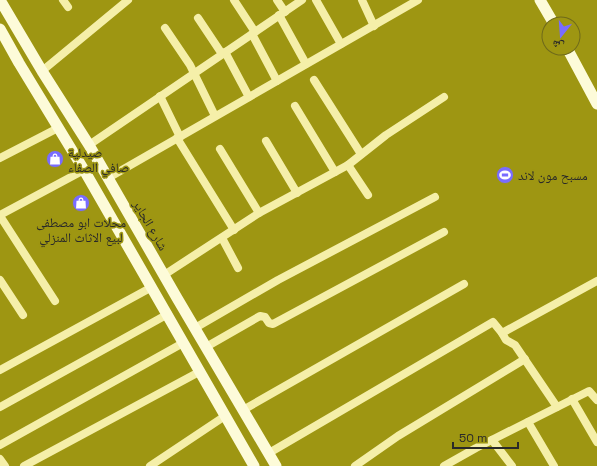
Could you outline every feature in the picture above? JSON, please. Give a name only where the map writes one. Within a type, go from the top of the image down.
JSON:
[{"type":"street","points":[[42,72],[128,0]]},
{"type":"street","points":[[234,0],[254,33],[277,81]]},
{"type":"street","points":[[276,0],[306,64]]},
{"type":"street","points":[[89,145],[302,0]]},
{"type":"street","points":[[316,0],[341,44]]},
{"type":"street","points":[[362,0],[374,26]]},
{"type":"street","points":[[108,178],[418,0]]},
{"type":"street","points":[[540,0],[549,16]]},
{"type":"street","name":"شارع الجاير","points":[[3,1],[31,54],[89,145],[276,466]]},
{"type":"street","points":[[198,18],[224,53],[249,97]]},
{"type":"street","points":[[165,28],[190,65],[193,74],[215,116]]},
{"type":"street","points":[[0,29],[168,314],[199,372],[254,466]]},
{"type":"street","points":[[19,63],[31,54]]},
{"type":"street","points":[[571,56],[597,104]]},
{"type":"street","points":[[314,80],[361,154]]},
{"type":"street","points":[[160,96],[178,137],[234,230]]},
{"type":"street","points":[[164,275],[259,213],[348,165],[386,134],[444,97]]},
{"type":"street","points":[[295,106],[335,172]]},
{"type":"street","points":[[0,158],[58,128]]},
{"type":"street","points":[[266,141],[297,193]]},
{"type":"street","points":[[220,149],[259,213]]},
{"type":"street","points":[[348,165],[368,196]]},
{"type":"street","points":[[55,301],[0,215],[84,170]]},
{"type":"street","points":[[195,328],[278,280],[436,197]]},
{"type":"street","points":[[206,347],[260,316],[265,317],[269,324],[273,324],[444,232]]},
{"type":"street","points":[[222,238],[238,268]]},
{"type":"street","points":[[0,280],[23,315]]},
{"type":"street","points":[[502,333],[597,281]]},
{"type":"street","points":[[243,410],[464,284]]},
{"type":"street","points":[[0,370],[152,287]]},
{"type":"street","points":[[0,407],[168,314]]},
{"type":"street","points":[[269,453],[493,322],[506,340],[516,345],[557,407]]},
{"type":"street","points":[[0,445],[183,343]]},
{"type":"street","points":[[355,466],[398,436],[525,359]]},
{"type":"street","points":[[24,466],[199,372]]},
{"type":"street","points":[[444,466],[589,391],[597,400]]},
{"type":"street","points":[[572,399],[597,442]]},
{"type":"street","points":[[150,466],[225,416]]},
{"type":"street","points":[[528,422],[554,466]]},
{"type":"street","points":[[492,440],[512,466]]},
{"type":"street","points":[[0,459],[5,466]]},
{"type":"place","name":"صيدلية صافي الصفاء","points":[[55,159]]},
{"type":"place","name":"مسبح مون لاند","points":[[505,175]]},
{"type":"place","name":"محلات ابو مصطفى لبيع الاثاث المنزلي","points":[[81,203]]}]
